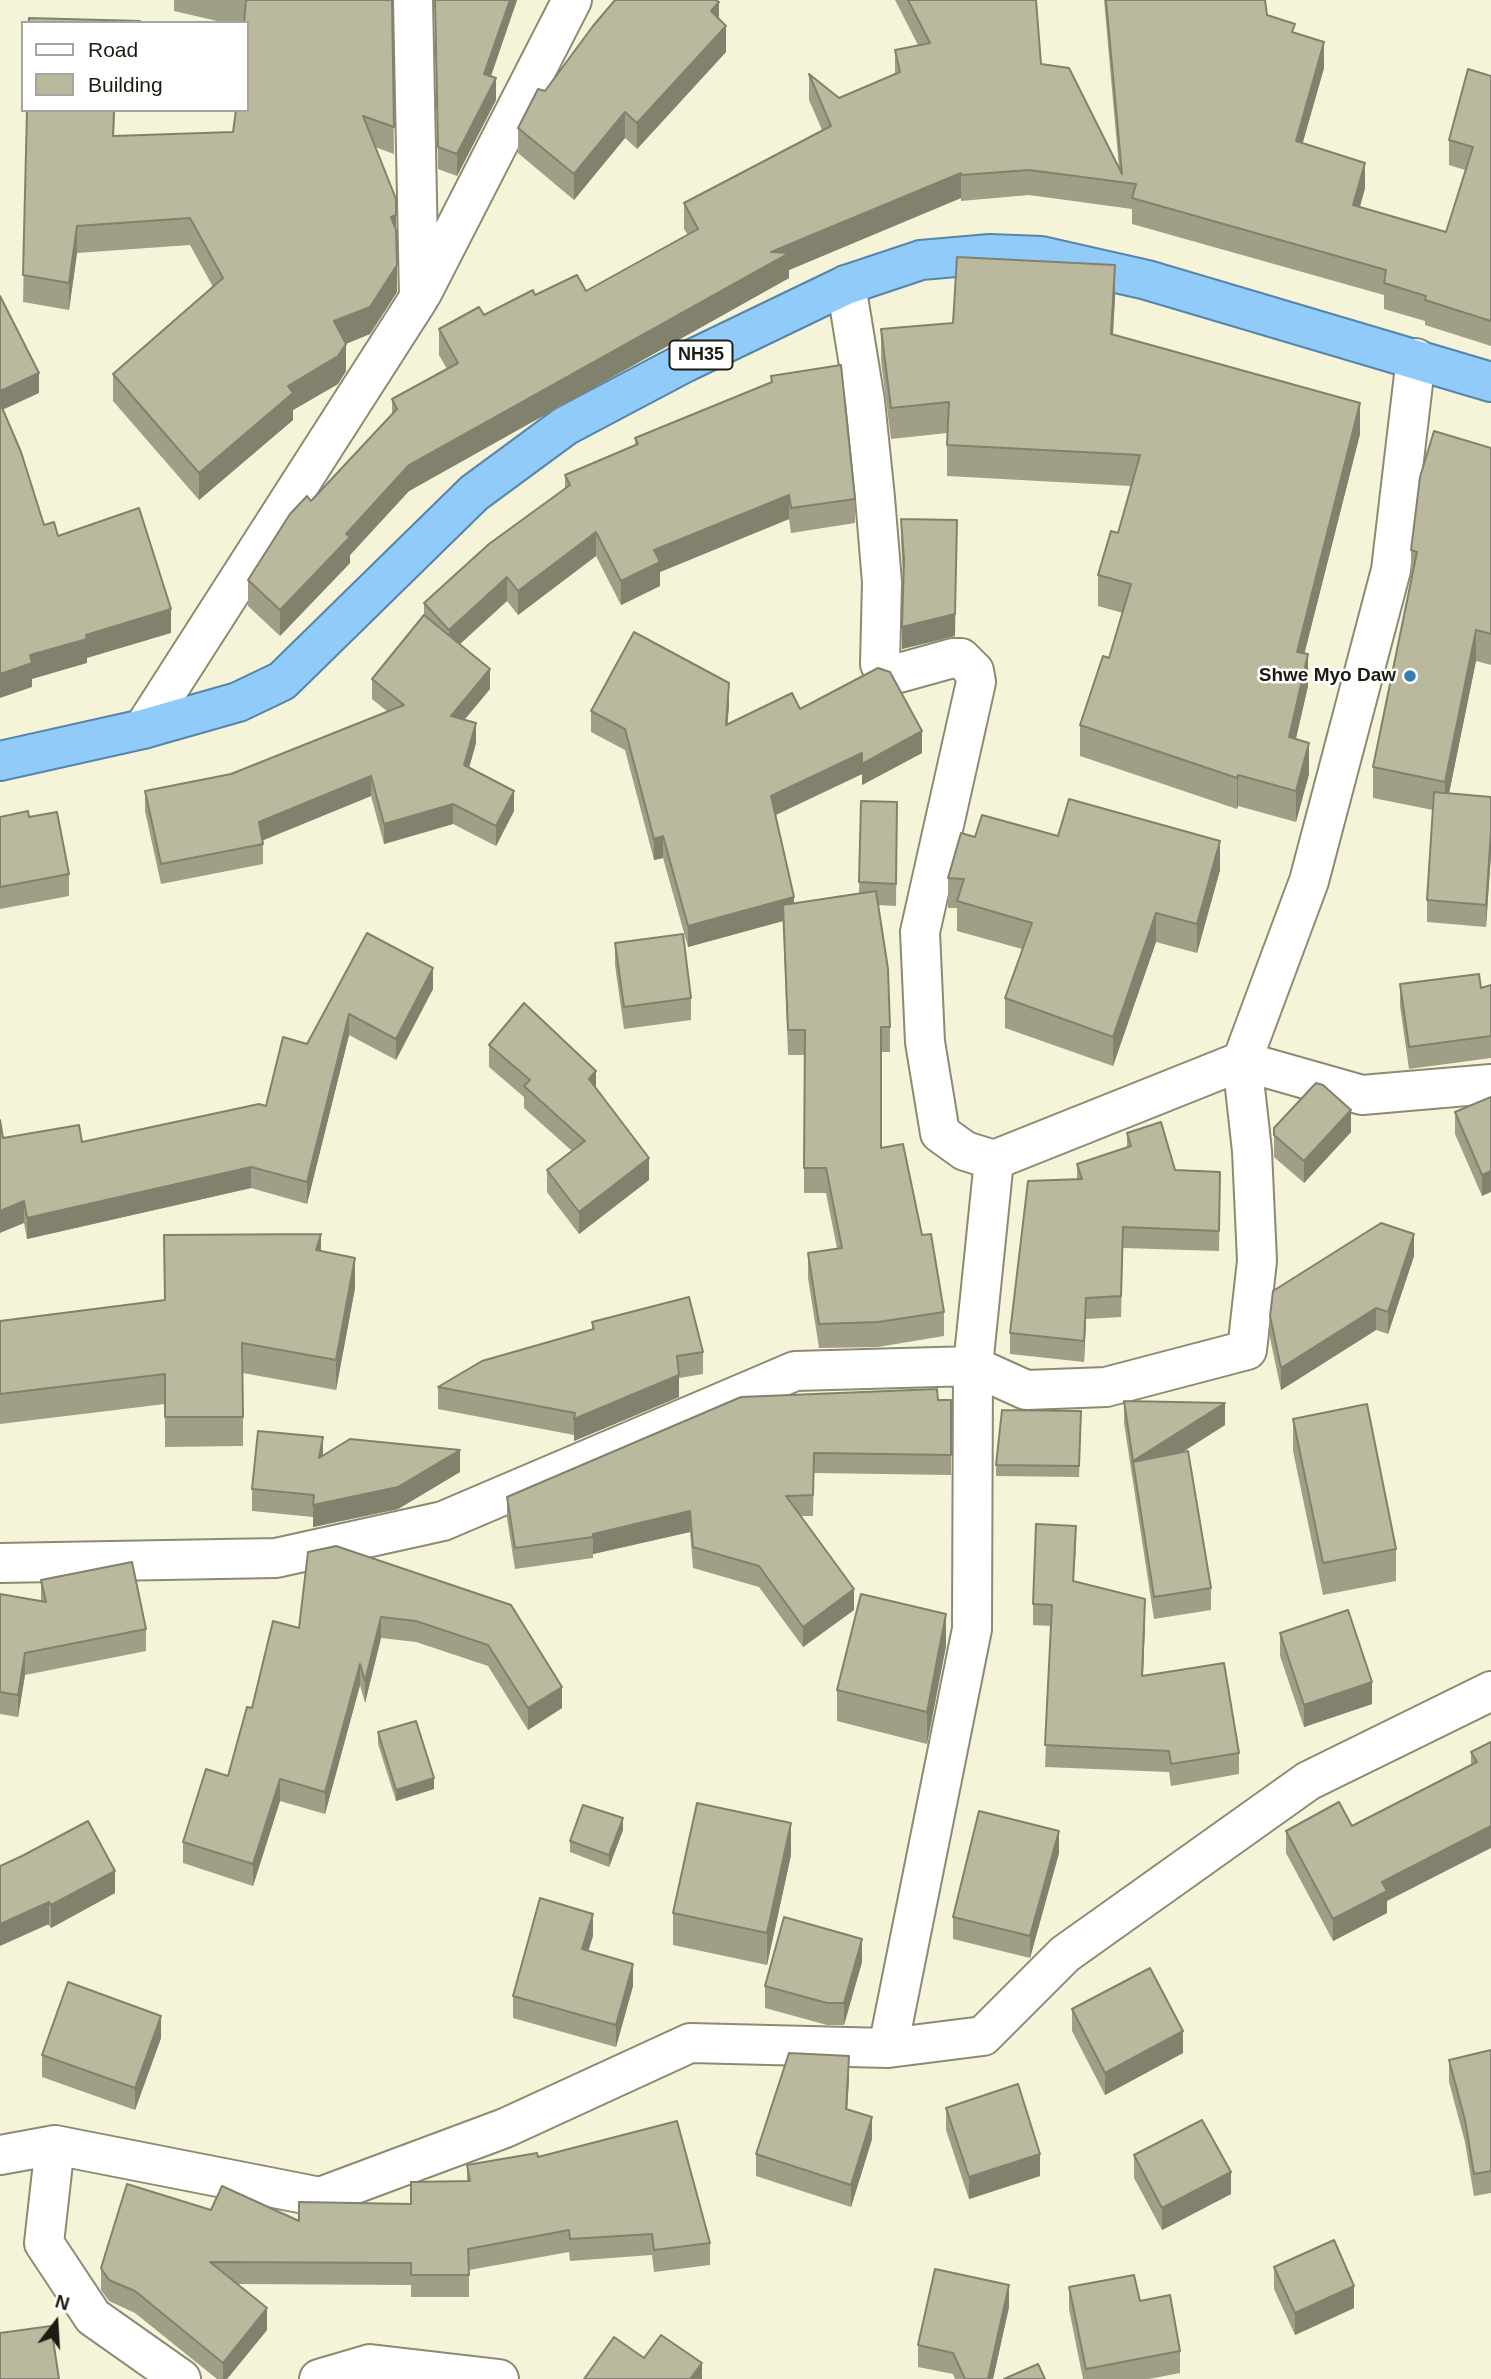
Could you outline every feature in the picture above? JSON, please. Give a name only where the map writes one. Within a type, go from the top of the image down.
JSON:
[{"type":"highway","name":"NH35","points":[[0,761],[143,729],[238,702],[282,681],[474,494],[565,426],[684,363],[846,285],[921,260],[990,254],[1041,256],[1147,280],[1491,382]]},
{"type":"street","points":[[413,0],[419,298]]},
{"type":"street","points":[[143,729],[419,298],[572,0]]},
{"type":"street","points":[[846,285],[865,401],[875,498],[882,582],[880,664],[887,671],[899,673],[953,657],[961,658],[974,670],[976,682],[920,932],[925,1042],[940,1133],[965,1151],[994,1160],[1242,1061],[1362,1095],[1491,1084]]},
{"type":"street","points":[[0,1563],[276,1558],[443,1521],[795,1371],[973,1366],[1026,1390],[1106,1387],[1247,1350],[1258,1261],[1252,1152],[1242,1061],[1310,881],[1391,570],[1416,358]]},
{"type":"street","points":[[888,2048],[972,1629],[973,1366],[994,1160]]},
{"type":"street","points":[[0,2155],[55,2145],[320,2197],[505,2128],[690,2043],[888,2048],[983,2036],[1065,1954],[1308,1781],[1491,1691]]},
{"type":"street","points":[[55,2145],[44,2243],[93,2317],[181,2379]]},
{"type":"street","points":[[319,2379],[370,2364],[499,2379]]},
{"type":"building","points":[[246,0],[392,0],[394,127],[363,116],[396,199],[396,215],[391,217],[396,230],[397,265],[370,307],[334,321],[346,344],[338,356],[288,386],[293,393],[199,473],[113,374],[223,278],[190,218],[77,226],[69,283],[23,275],[27,112],[114,112],[113,136],[233,132],[236,112],[248,112],[248,21],[244,21]]},
{"type":"building","points":[[435,0],[510,0],[484,74],[496,78],[457,154],[438,147]]},
{"type":"building","points":[[615,0],[716,0],[719,2],[711,11],[726,26],[637,123],[625,112],[574,174],[518,128],[538,89],[545,91]]},
{"type":"building","points":[[908,0],[1036,0],[1041,64],[1069,68],[1122,174],[1106,0],[1265,0],[1267,15],[1295,24],[1292,32],[1324,42],[1296,141],[1365,163],[1353,205],[1446,232],[1473,147],[1449,140],[1468,69],[1491,76],[1491,321],[1425,300],[1426,296],[1384,283],[1386,270],[1132,198],[1136,184],[1029,170],[961,173],[771,252],[789,253],[409,465],[346,534],[350,537],[280,610],[248,580],[290,514],[307,496],[311,501],[397,409],[392,399],[458,363],[439,329],[479,307],[484,315],[533,290],[535,295],[577,275],[586,291],[698,229],[684,203],[831,126],[809,74],[839,98],[900,72],[895,50],[930,43]]},
{"type":"building","points":[[29,18],[140,21],[29,21]]},
{"type":"building","points":[[957,257],[1115,265],[1111,334],[1360,403],[1297,652],[1308,654],[1289,737],[1309,743],[1296,791],[1238,775],[1237,778],[1080,725],[1103,656],[1109,658],[1131,584],[1098,575],[1111,531],[1118,533],[1140,455],[947,445],[949,402],[891,408],[881,329],[953,323]]},
{"type":"building","points":[[0,296],[39,373],[0,391]]},
{"type":"building","points":[[841,365],[855,499],[791,508],[789,495],[654,550],[660,562],[621,581],[596,532],[518,591],[507,577],[449,630],[424,603],[489,544],[570,485],[565,475],[638,444],[635,438],[772,382],[771,376]]},
{"type":"building","points":[[0,403],[21,452],[44,525],[54,522],[58,536],[139,508],[171,609],[86,635],[87,639],[30,655],[32,663],[0,674]]},
{"type":"building","points":[[1434,431],[1491,448],[1491,634],[1476,630],[1445,782],[1373,767],[1417,552],[1411,550],[1420,477]]},
{"type":"building","points":[[901,519],[957,520],[955,614],[902,627],[904,560]]},
{"type":"building","points":[[424,615],[490,669],[451,716],[476,723],[464,765],[514,791],[496,826],[453,804],[384,824],[371,776],[259,822],[263,844],[161,864],[145,791],[231,774],[404,705],[372,679]]},
{"type":"building","points":[[634,632],[729,683],[726,725],[792,693],[800,709],[878,668],[890,672],[922,731],[862,764],[862,753],[771,796],[794,897],[688,926],[663,836],[654,839],[625,729],[591,711]]},
{"type":"building","points":[[1434,792],[1491,797],[1486,905],[1427,900]]},
{"type":"building","points":[[1069,799],[1220,841],[1197,924],[1156,913],[1113,1037],[1005,998],[1032,923],[957,901],[964,879],[948,878],[961,833],[975,837],[982,815],[1058,836]]},
{"type":"building","points":[[861,801],[897,802],[896,884],[859,882]]},
{"type":"building","points":[[28,811],[29,817],[57,812],[69,874],[0,887],[0,817]]},
{"type":"building","points":[[876,891],[888,969],[890,1027],[881,1027],[881,1148],[903,1144],[922,1235],[931,1234],[944,1312],[878,1322],[819,1324],[808,1253],[842,1248],[826,1168],[804,1168],[805,1030],[788,1030],[783,905]]},
{"type":"building","points":[[367,933],[433,968],[396,1039],[349,1014],[307,1182],[251,1167],[27,1218],[24,1201],[0,1211],[0,1120],[3,1138],[79,1125],[82,1142],[259,1104],[266,1106],[283,1037],[307,1044]]},
{"type":"building","points":[[683,934],[691,998],[624,1007],[615,943]]},
{"type":"building","points":[[1479,974],[1481,988],[1491,985],[1491,1036],[1409,1047],[1400,984]]},
{"type":"building","points":[[524,1003],[596,1071],[589,1079],[649,1158],[579,1212],[547,1170],[585,1141],[524,1086],[530,1080],[489,1045]]},
{"type":"building","points":[[1316,1083],[1323,1085],[1351,1110],[1304,1161],[1274,1135],[1274,1128]]},
{"type":"building","points":[[1491,1097],[1491,1171],[1482,1175],[1455,1112]]},
{"type":"building","points":[[1161,1122],[1175,1170],[1220,1172],[1219,1231],[1123,1227],[1121,1296],[1086,1298],[1084,1341],[1010,1333],[1028,1181],[1082,1179],[1077,1164],[1131,1146],[1127,1133]]},
{"type":"building","points":[[1381,1223],[1414,1234],[1388,1312],[1376,1308],[1281,1368],[1270,1316],[1273,1291]]},
{"type":"building","points":[[321,1234],[316,1250],[355,1258],[336,1360],[242,1343],[243,1417],[165,1417],[165,1374],[0,1394],[0,1321],[165,1300],[164,1235]]},
{"type":"building","points":[[689,1297],[703,1352],[677,1356],[679,1375],[574,1419],[575,1413],[438,1387],[482,1361],[594,1329],[592,1322]]},
{"type":"building","points":[[937,1389],[938,1400],[951,1400],[951,1455],[814,1453],[813,1495],[786,1496],[854,1589],[803,1627],[759,1566],[693,1547],[690,1511],[593,1534],[593,1537],[515,1548],[507,1497],[741,1397]]},
{"type":"building","points":[[1124,1401],[1225,1403],[1133,1461]]},
{"type":"building","points":[[1367,1404],[1396,1549],[1323,1563],[1293,1419]]},
{"type":"building","points":[[1002,1410],[1081,1411],[1079,1466],[996,1465]]},
{"type":"building","points":[[258,1431],[323,1437],[319,1458],[350,1439],[460,1450],[398,1487],[313,1505],[314,1495],[252,1489]]},
{"type":"building","points":[[1188,1451],[1211,1588],[1154,1597],[1133,1462]]},
{"type":"building","points":[[1036,1524],[1076,1526],[1073,1581],[1145,1599],[1142,1676],[1224,1663],[1239,1753],[1171,1764],[1169,1751],[1045,1745],[1052,1605],[1033,1604]]},
{"type":"building","points":[[336,1546],[511,1605],[562,1687],[528,1708],[488,1645],[416,1621],[381,1617],[365,1681],[360,1664],[325,1792],[280,1779],[253,1864],[183,1842],[206,1769],[228,1776],[247,1707],[252,1708],[273,1621],[299,1628],[308,1552]]},
{"type":"building","points":[[132,1562],[146,1629],[25,1653],[18,1695],[0,1692],[0,1594],[46,1602],[41,1580]]},
{"type":"building","points":[[861,1594],[946,1614],[927,1712],[837,1690]]},
{"type":"building","points":[[1348,1610],[1372,1682],[1304,1705],[1280,1633]]},
{"type":"building","points":[[416,1721],[434,1778],[396,1790],[378,1732]]},
{"type":"building","points":[[1491,1742],[1491,1826],[1382,1882],[1387,1891],[1333,1919],[1286,1831],[1339,1802],[1352,1826],[1477,1762],[1471,1752]]},
{"type":"building","points":[[697,1803],[791,1823],[767,1933],[673,1913]]},
{"type":"building","points":[[583,1805],[623,1818],[609,1855],[570,1841]]},
{"type":"building","points":[[979,1811],[1059,1831],[1030,1936],[953,1917]]},
{"type":"building","points":[[88,1821],[115,1871],[51,1905],[49,1902],[0,1924],[0,1866]]},
{"type":"building","points":[[540,1898],[593,1914],[582,1949],[633,1964],[616,2025],[513,1996]]},
{"type":"building","points":[[784,1917],[862,1939],[844,2003],[827,2003],[765,1986]]},
{"type":"building","points":[[1150,1968],[1183,2031],[1105,2073],[1072,2009]]},
{"type":"building","points":[[68,1982],[161,2016],[135,2088],[42,2055]]},
{"type":"building","points":[[1491,2050],[1491,2171],[1474,2174],[1465,2120],[1449,2060]]},
{"type":"building","points":[[789,2053],[849,2056],[846,2109],[872,2117],[851,2185],[756,2154]]},
{"type":"building","points":[[1018,2084],[1040,2154],[969,2177],[946,2108]]},
{"type":"building","points":[[1202,2120],[1231,2172],[1162,2208],[1134,2155]]},
{"type":"building","points":[[677,2121],[710,2243],[654,2250],[652,2234],[570,2239],[569,2230],[468,2249],[469,2275],[411,2275],[411,2263],[210,2262],[267,2308],[223,2363],[135,2291],[109,2280],[101,2268],[127,2184],[211,2210],[222,2186],[299,2221],[299,2202],[411,2204],[411,2182],[470,2181],[467,2165],[537,2153],[538,2157]]},
{"type":"building","points":[[1334,2240],[1354,2286],[1295,2313],[1274,2267]]},
{"type":"building","points":[[935,2269],[1009,2285],[988,2379],[965,2379],[953,2353],[918,2345]]},
{"type":"building","points":[[1134,2275],[1140,2301],[1170,2295],[1180,2351],[1086,2369],[1069,2287]]},
{"type":"building","points":[[51,2326],[59,2379],[0,2379],[0,2333]]},
{"type":"building","points":[[661,2335],[702,2363],[690,2379],[584,2379],[614,2337],[644,2358]]},
{"type":"building","points":[[1038,2364],[1045,2379],[1004,2379]]},
{"type":"place","name":"Shwe Myo Daw","points":[[1410,676]]}]
